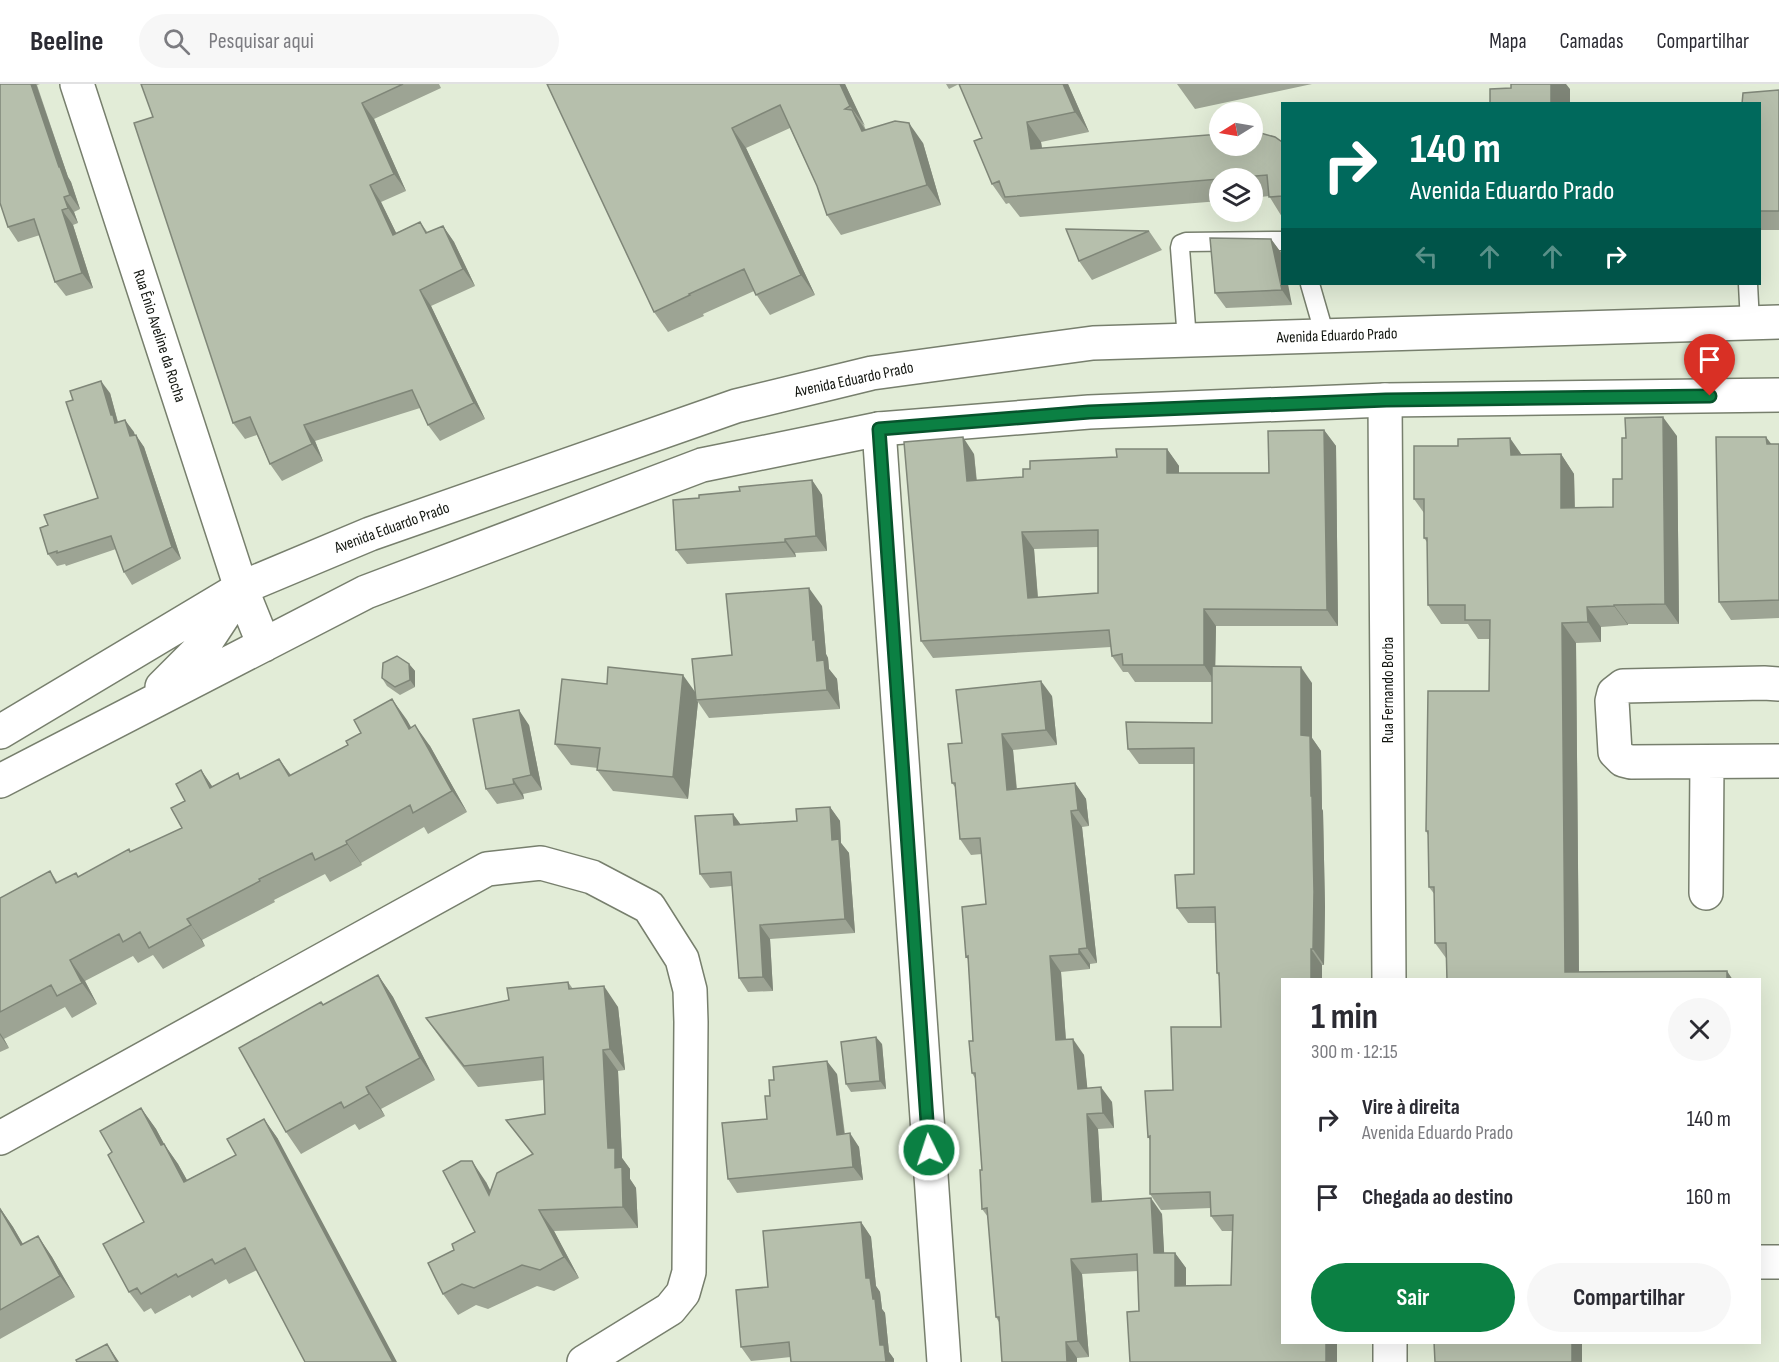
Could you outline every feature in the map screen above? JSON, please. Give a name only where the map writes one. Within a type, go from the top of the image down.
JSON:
[{"type":"main road","name":"Rua Ênio Aveline da Rocha","points":[[76,84],[242,588],[264,645]]},
{"type":"main road","name":"Avenida Eduardo Prado","points":[[0,732],[242,588],[369,534],[736,406],[872,373],[1093,343],[1764,322]]},
{"type":"main road","points":[[0,781],[366,592],[702,465],[879,429],[1089,412],[1386,400],[1779,395]]},
{"type":"main road","name":"Rua Fernando Borba","points":[[1386,400],[1389,978]]},
{"type":"main road","points":[[879,429],[944,1362]]},
{"type":"main road","points":[[131,714],[167,683],[204,645],[242,588]]},
{"type":"main road","points":[[1779,684],[1623,686],[1614,693],[1612,701],[1615,752],[1623,760],[1631,762],[1779,761]]},
{"type":"main road","points":[[1706,893],[1707,762]]},
{"type":"main road","points":[[0,1138],[487,869],[541,864],[592,877],[649,908],[682,959],[690,990],[689,1272],[683,1293],[670,1309],[584,1362]]},
{"type":"main road","points":[[1761,1262],[1779,1262]]},
{"type":"main road","points":[[1390,1344],[1390,1362]]},
{"type":"lane","points":[[1187,340],[1181,244],[1185,242],[1281,242]]},
{"type":"lane","points":[[1310,285],[1325,336]]},
{"type":"lane","points":[[1748,285],[1764,322]]},
{"type":"building","points":[[0,84],[31,84],[70,195],[64,197],[68,208],[62,210],[82,273],[55,282],[34,219],[8,227],[0,203]]},
{"type":"building","points":[[141,84],[403,84],[362,103],[394,174],[370,185],[393,235],[420,222],[426,233],[443,226],[463,269],[420,290],[474,403],[428,425],[412,390],[304,425],[312,444],[270,464],[250,417],[233,423],[134,123],[153,117]]},
{"type":"building","points":[[547,84],[840,84],[850,106],[845,109],[852,110],[862,131],[895,121],[909,123],[927,185],[827,215],[817,186],[780,105],[732,128],[801,275],[756,295],[744,269],[654,312]]},
{"type":"building","points":[[959,84],[1063,84],[1075,112],[1027,122],[1031,149],[1209,135],[1209,156],[1263,156],[1263,134],[1281,141],[1281,196],[1269,197],[1267,175],[1263,175],[1263,168],[1209,168],[1209,180],[1005,197],[999,181],[992,184],[974,141],[982,138]]},
{"type":"building","points":[[1511,84],[1551,84],[1551,102],[1490,102],[1490,89],[1511,88]]},
{"type":"building","points":[[1779,90],[1779,211],[1761,211],[1761,102],[1742,102],[1743,93]]},
{"type":"building","points":[[1066,229],[1149,231],[1079,261]]},
{"type":"building","points":[[1210,238],[1271,239],[1282,290],[1215,293]]},
{"type":"building","points":[[101,381],[115,423],[125,420],[130,436],[136,435],[172,547],[124,572],[111,536],[48,554],[40,528],[48,525],[44,515],[98,498],[66,402],[73,400],[70,391]]},
{"type":"building","points":[[1663,417],[1665,604],[1587,607],[1588,622],[1562,623],[1565,972],[1727,971],[1727,978],[1447,978],[1446,943],[1435,943],[1434,887],[1429,887],[1428,831],[1426,831],[1428,691],[1489,691],[1490,620],[1465,620],[1465,605],[1428,605],[1424,499],[1414,499],[1414,446],[1458,446],[1458,439],[1510,438],[1511,455],[1561,454],[1561,508],[1613,507],[1613,479],[1622,479],[1622,438],[1626,438],[1625,418]]},
{"type":"building","points":[[1324,430],[1327,610],[1204,609],[1204,665],[1123,665],[1122,654],[1112,656],[1109,630],[921,641],[904,442],[963,437],[967,481],[1023,477],[1023,469],[1030,469],[1030,461],[1117,457],[1116,449],[1167,449],[1167,473],[1269,473],[1268,431]],"holes":[[[1098,530],[1098,593],[1028,598],[1022,532]]]},
{"type":"building","points":[[1716,437],[1766,437],[1767,444],[1779,444],[1779,600],[1719,602]]},
{"type":"building","points":[[812,480],[816,536],[785,539],[785,542],[676,550],[673,500],[740,491],[739,487]]},
{"type":"building","points":[[809,588],[813,640],[815,639],[817,661],[824,660],[827,690],[696,700],[692,659],[732,655],[726,594]]},
{"type":"building","points":[[397,656],[409,664],[410,680],[395,687],[382,678],[383,663]]},
{"type":"building","points":[[1212,666],[1301,667],[1301,735],[1310,736],[1314,892],[1313,949],[1311,949],[1311,978],[1281,978],[1281,1344],[1326,1344],[1326,1362],[1130,1362],[1127,1312],[1139,1311],[1137,1254],[1071,1259],[1078,1341],[1066,1342],[1067,1362],[1002,1362],[987,1208],[982,1209],[980,1170],[982,1170],[975,1073],[972,1073],[969,1041],[973,1041],[968,956],[966,957],[962,907],[986,904],[980,838],[960,839],[955,783],[952,783],[948,744],[962,743],[956,690],[1041,681],[1046,730],[1002,734],[1007,790],[1075,783],[1078,810],[1071,811],[1087,948],[1079,949],[1079,954],[1050,956],[1056,1040],[1073,1039],[1078,1089],[1101,1087],[1103,1113],[1087,1114],[1092,1202],[1151,1198],[1154,1253],[1175,1253],[1175,1286],[1231,1285],[1233,1215],[1211,1216],[1210,1192],[1150,1194],[1150,1136],[1148,1137],[1145,1091],[1173,1090],[1171,1027],[1221,1027],[1215,907],[1177,908],[1175,875],[1194,874],[1194,748],[1128,749],[1126,722],[1212,723]]},
{"type":"building","points":[[608,667],[683,675],[673,777],[597,770],[600,748],[555,744],[562,679],[607,684]]},
{"type":"building","points":[[392,699],[409,729],[415,725],[452,791],[413,813],[410,805],[346,841],[347,844],[315,860],[312,853],[259,879],[260,881],[187,919],[191,925],[149,948],[140,932],[123,942],[119,934],[70,960],[82,983],[57,996],[51,985],[0,1012],[0,898],[50,871],[56,883],[76,873],[78,877],[129,849],[130,852],[182,828],[171,808],[185,801],[176,784],[201,770],[210,788],[238,773],[240,779],[279,759],[289,776],[348,745],[346,741],[361,733],[354,720]]},
{"type":"building","points":[[519,710],[531,775],[513,779],[514,784],[486,789],[473,719]]},
{"type":"building","points":[[830,807],[832,840],[839,839],[845,919],[760,925],[763,977],[739,978],[731,872],[700,874],[695,816],[733,814],[734,825],[797,821],[796,809]]},
{"type":"building","points":[[378,975],[420,1058],[366,1087],[369,1094],[344,1108],[341,1102],[286,1132],[239,1048],[321,1002],[323,1005]]},
{"type":"building","points":[[568,982],[569,989],[604,986],[610,1049],[603,1050],[608,1148],[615,1148],[615,1168],[622,1167],[623,1207],[539,1210],[564,1257],[540,1270],[522,1265],[474,1288],[462,1284],[443,1294],[428,1263],[454,1250],[452,1244],[475,1232],[443,1171],[461,1161],[472,1161],[489,1195],[497,1173],[533,1154],[506,1120],[545,1114],[543,1057],[464,1066],[426,1018],[509,1000],[507,988]]},
{"type":"building","points":[[876,1037],[880,1081],[846,1084],[841,1042]]},
{"type":"building","points":[[827,1061],[837,1135],[850,1133],[853,1167],[728,1179],[722,1123],[767,1119],[765,1096],[770,1096],[769,1080],[774,1080],[773,1067]]},
{"type":"building","points":[[141,1108],[184,1182],[236,1155],[227,1139],[264,1119],[393,1362],[305,1362],[245,1248],[215,1264],[212,1259],[178,1277],[176,1274],[141,1294],[137,1288],[129,1292],[103,1244],[144,1222],[108,1155],[112,1152],[100,1131]]},
{"type":"building","points":[[0,1209],[21,1245],[38,1236],[60,1276],[0,1310]]},
{"type":"building","points":[[861,1222],[866,1278],[870,1278],[873,1299],[875,1299],[880,1345],[884,1345],[886,1362],[791,1362],[789,1342],[741,1347],[736,1290],[768,1287],[763,1231]]},
{"type":"building","points":[[107,1344],[117,1362],[77,1362],[76,1360]]},
{"type":"building","points":[[1434,1344],[1572,1344],[1572,1362],[1435,1362]]},
{"type":"route","points":[[929,1150],[879,429],[1089,412],[1386,400],[1710,396]]}]
